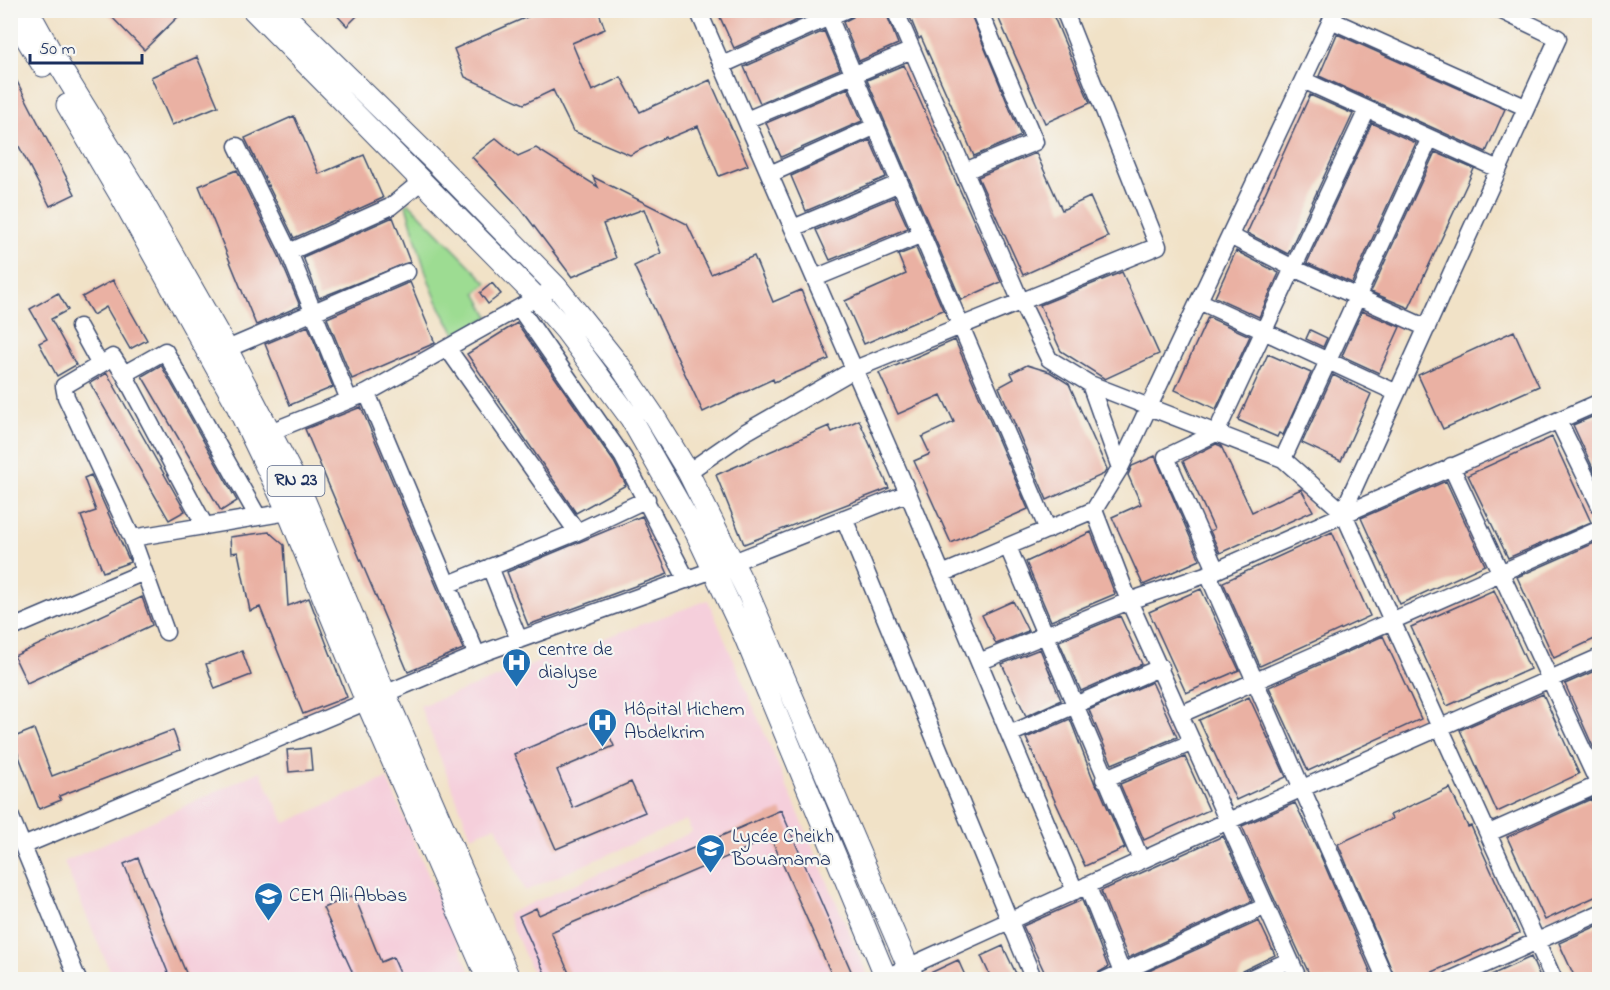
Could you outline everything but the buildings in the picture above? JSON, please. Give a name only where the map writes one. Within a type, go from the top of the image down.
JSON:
[{"type":"main road","name":"RN 23","points":[[28,10],[54,57],[138,193],[227,349],[300,489],[325,543],[375,697],[488,980]]},
{"type":"main road","points":[[253,10],[538,298],[620,366],[688,472],[734,562],[911,973]]},
{"type":"main road","points":[[280,10],[436,163],[631,419],[665,476],[744,635],[887,978]]},
{"type":"main road","name":"RN 23","points":[[10,12],[120,195],[234,400],[510,980]]},
{"type":"street","points":[[722,65],[828,14],[845,10]]},
{"type":"street","points":[[895,10],[1021,302],[1049,359],[1090,384],[1282,459],[1343,512],[1442,727],[1554,980]]},
{"type":"street","points":[[965,171],[1035,142],[979,10]]},
{"type":"street","points":[[688,472],[744,433],[855,369],[1158,246],[1064,10]]},
{"type":"street","points":[[1343,512],[1558,38],[1500,10]]},
{"type":"street","points":[[703,12],[722,65],[855,369],[1010,734],[1123,976]]},
{"type":"street","points":[[828,14],[1048,530]]},
{"type":"street","points":[[942,574],[1094,510],[1120,468],[1334,15],[1526,107]]},
{"type":"street","points":[[746,120],[912,50]]},
{"type":"street","points":[[1303,80],[1498,170]]},
{"type":"street","points":[[1367,110],[1216,433],[1166,458],[1255,683],[1386,980]]},
{"type":"street","points":[[770,174],[876,126]]},
{"type":"street","points":[[1282,459],[1430,138]]},
{"type":"street","points":[[237,146],[289,252],[350,400]]},
{"type":"street","points":[[289,252],[390,207],[423,180]]},
{"type":"street","points":[[793,228],[900,183]]},
{"type":"street","points":[[815,278],[922,234]]},
{"type":"street","points":[[1230,236],[1293,268],[1426,328]]},
{"type":"street","points":[[227,349],[313,314],[406,272]]},
{"type":"street","points":[[270,432],[367,393],[538,298],[595,414],[647,498],[687,580]]},
{"type":"street","points":[[1199,301],[1397,393]]},
{"type":"street","points":[[79,327],[100,365]]},
{"type":"street","points":[[448,349],[577,532]]},
{"type":"street","points":[[124,374],[165,351],[258,517]]},
{"type":"street","points":[[166,632],[132,538],[66,397],[64,386],[113,357],[205,526]]},
{"type":"street","points":[[1090,384],[1120,468]]},
{"type":"street","points":[[367,393],[477,655]]},
{"type":"street","points":[[980,662],[1129,601],[1212,572],[1343,512],[1559,422],[1599,402]]},
{"type":"street","points":[[1559,422],[1599,506]]},
{"type":"street","points":[[1451,466],[1599,785],[1489,833]]},
{"type":"street","points":[[23,846],[477,655],[687,580],[908,493]]},
{"type":"street","points":[[449,584],[577,532],[647,498]]},
{"type":"street","points":[[1094,510],[1129,601],[1161,667],[1299,980]]},
{"type":"street","points":[[132,538],[288,512]]},
{"type":"street","points":[[844,518],[1034,980]]},
{"type":"street","points":[[1181,714],[1599,529]]},
{"type":"street","points":[[1008,547],[1046,634],[1104,779],[1141,860]]},
{"type":"street","points":[[490,567],[519,640]]},
{"type":"street","points":[[10,629],[144,572]]},
{"type":"street","points":[[887,978],[911,973],[1010,920],[1599,657]]},
{"type":"street","points":[[1010,734],[1161,667]]},
{"type":"street","points":[[1104,779],[1193,742]]},
{"type":"street","points":[[10,815],[78,980]]},
{"type":"street","points":[[1104,980],[1123,976],[1266,906]]},
{"type":"street","points":[[1450,980],[1599,913]]},
{"type":"street","points":[[1247,980],[1290,960]]},
{"type":"shaded area","points":[[708,600],[869,979],[535,979],[507,914],[692,832],[686,820],[525,891],[496,826],[471,836],[420,706]]},
{"type":"shaded area","name":"CEM Ali Abbas","points":[[260,771],[285,823],[387,778],[473,979],[113,979],[64,862]]},
{"type":"green space","points":[[409,203],[487,283],[476,293],[489,317],[456,334],[439,304],[426,272],[406,205]]},
{"type":"place","name":"centre de dialyse","points":[[517,688]]},
{"type":"place","name":"Hôpital Hichem Abdelkrim","points":[[603,748]]},
{"type":"place","name":"Lycée Cheikh Bouamama","points":[[711,874]]},
{"type":"place","name":"CEM Ali Abbas","points":[[268,922]]}]
